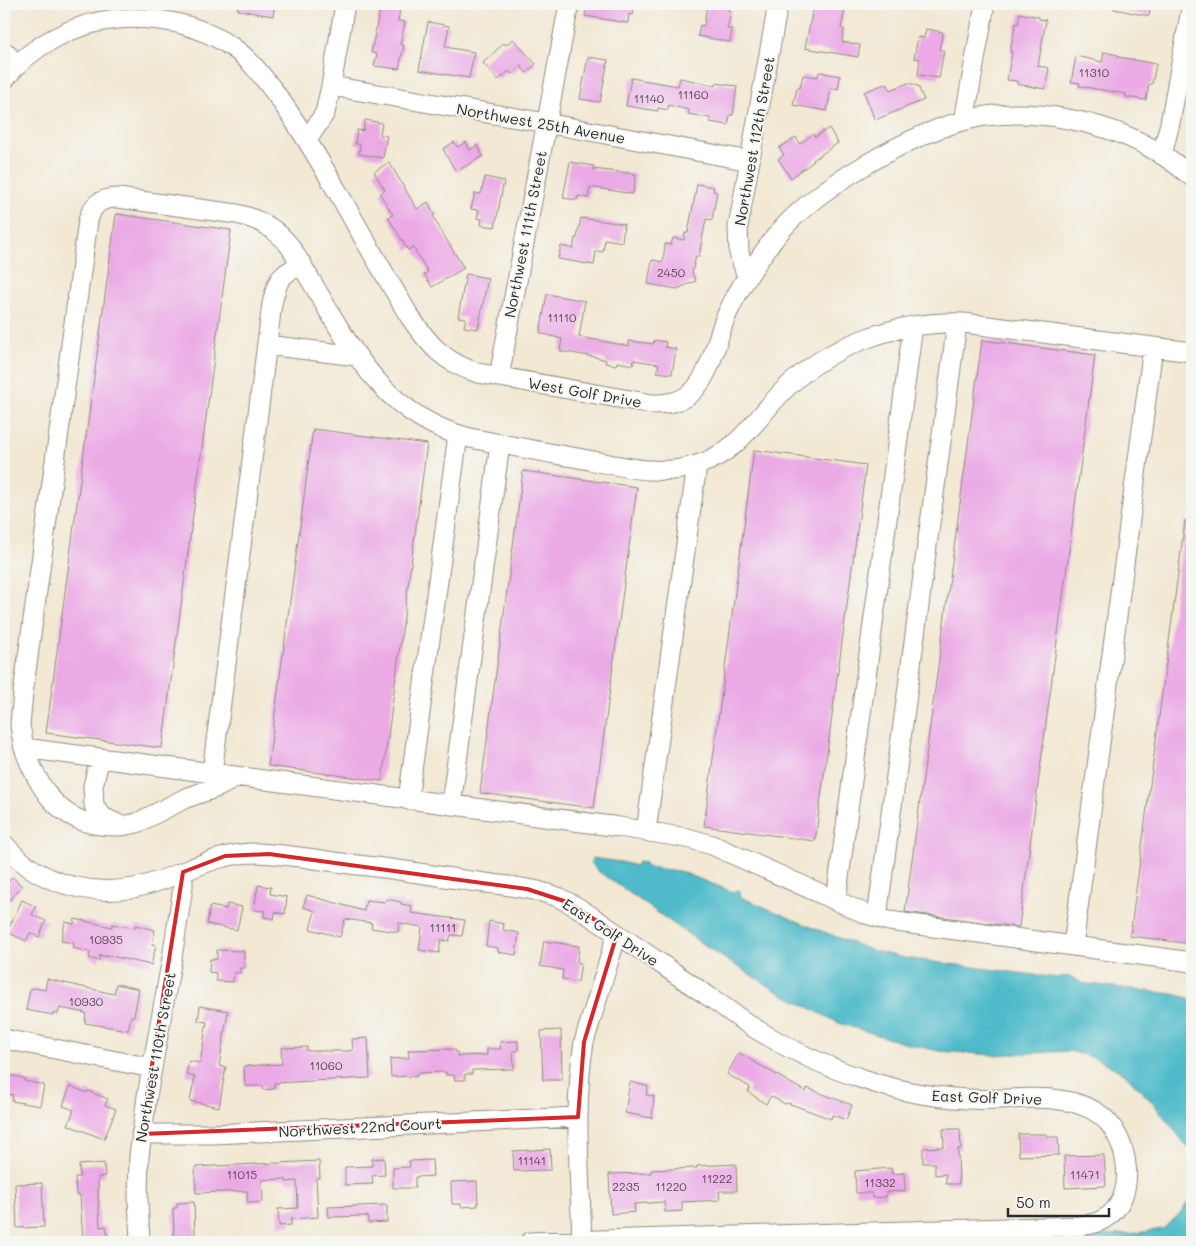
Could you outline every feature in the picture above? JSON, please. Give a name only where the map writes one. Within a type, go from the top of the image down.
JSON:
[{"type":"street","points":[[307,140],[325,113],[345,4]]},
{"type":"street","name":"Northwest 111th Street","points":[[499,377],[569,4]]},
{"type":"street","name":"Northwest 112th Street","points":[[748,277],[739,253],[737,240],[778,4]]},
{"type":"street","points":[[964,121],[985,4]]},
{"type":"street","points":[[1162,155],[1170,123],[1192,4]]},
{"type":"street","name":"West Golf Drive","points":[[4,80],[32,52],[58,37],[95,22],[148,18],[190,26],[217,38],[245,57],[267,82],[307,140],[410,317],[424,337],[440,354],[454,364],[478,373],[643,403],[668,404],[680,400],[696,389],[705,375],[734,300],[771,242],[806,206],[838,182],[903,144],[935,130],[964,121],[991,116],[1059,118],[1109,129],[1134,139],[1162,155],[1192,177]]},
{"type":"street","points":[[4,51],[17,65]]},
{"type":"street","name":"Northwest 25th Avenue","points":[[331,86],[750,161]]},
{"type":"street","points":[[237,776],[218,787],[186,798],[136,823],[122,826],[104,826],[85,822],[70,815],[56,805],[42,788],[24,748],[20,726],[23,693],[88,221],[94,207],[104,199],[118,198],[230,213],[266,224],[281,236],[302,264],[357,356],[375,381],[404,408],[426,421],[458,435],[640,469],[675,471],[697,466],[721,455],[739,441],[781,393],[803,374],[823,360],[861,340],[883,332],[913,326],[957,323],[1192,352]]},
{"type":"street","points":[[212,773],[272,304],[278,283],[284,273],[302,264]]},
{"type":"street","points":[[877,917],[957,323]]},
{"type":"street","points":[[836,900],[913,326]]},
{"type":"street","points":[[267,345],[357,356]]},
{"type":"street","points":[[1072,946],[1153,347]]},
{"type":"street","points":[[408,800],[458,435]]},
{"type":"street","points":[[450,806],[500,444]]},
{"type":"street","points":[[646,831],[697,466]]},
{"type":"street","points":[[24,748],[687,838],[712,845],[877,917],[907,924],[1192,962]]},
{"type":"street","points":[[100,758],[93,786],[94,806],[103,817],[122,826]]},
{"type":"street","name":"East Golf Drive","points":[[4,844],[17,858],[41,874],[60,883],[93,890],[108,891],[158,882],[218,858],[249,853],[409,871],[527,889],[547,894],[567,902],[748,1024],[796,1052],[838,1070],[894,1089],[927,1096],[979,1100],[1054,1100],[1084,1106],[1106,1120],[1118,1135],[1124,1155],[1125,1182],[1122,1197],[1115,1210],[1097,1222],[1078,1226],[582,1240]]},
{"type":"street","name":"Northwest 110th Street","points":[[140,1242],[138,1178],[141,1134],[172,958],[184,872]]},
{"type":"street","points":[[530,1242],[582,1240],[578,1117],[582,1058],[584,1042],[617,934]]},
{"type":"street","points":[[4,1040],[152,1068]]},
{"type":"street","name":"Northwest 22nd Court","points":[[141,1134],[213,1134],[578,1117]]},
{"type":"highlighted area","points":[[269,854],[527,889],[567,902],[617,934],[584,1042],[578,1117],[141,1134],[183,872],[225,856]]},
{"type":"water","points":[[592,858],[636,866],[638,862],[645,863],[646,867],[679,871],[733,892],[737,890],[740,892],[741,897],[870,950],[904,958],[1057,978],[1067,977],[1081,983],[1173,994],[1192,999],[1192,1150],[1190,1150],[1153,1103],[1124,1073],[1095,1058],[1070,1051],[992,1055],[939,1051],[900,1042],[839,1023],[777,991],[717,954],[598,871],[591,863]]},
{"type":"water","points":[[1192,1196],[1192,1242],[925,1242],[1029,1240],[1130,1234],[1163,1229],[1181,1213]]},
{"type":"building","points":[[238,4],[275,4],[273,16],[238,10]]},
{"type":"building","points":[[381,4],[401,4],[398,21],[405,22],[400,45],[404,45],[399,69],[374,66],[377,54],[371,53]]},
{"type":"building","points":[[603,4],[635,4],[633,15],[629,14],[628,23],[585,16],[587,6],[603,9]]},
{"type":"building","points":[[707,4],[729,4],[728,11],[731,12],[727,29],[732,29],[730,42],[698,36],[700,25],[704,26]]},
{"type":"building","points":[[814,4],[846,4],[841,28],[844,29],[842,42],[860,45],[858,57],[805,48]]},
{"type":"building","points":[[1114,4],[1151,4],[1149,16],[1114,9]]},
{"type":"building","points":[[1020,13],[1046,20],[1038,66],[1049,68],[1045,89],[1017,84],[1017,81],[1007,80],[1012,41]]},
{"type":"building","points":[[428,22],[449,26],[445,47],[474,52],[469,78],[419,70]]},
{"type":"building","points":[[926,29],[943,32],[939,50],[944,50],[939,78],[918,75],[920,59],[914,58],[918,37],[924,38]]},
{"type":"building","points":[[513,39],[536,64],[526,73],[521,66],[512,74],[509,71],[498,80],[483,63],[504,43],[506,45]]},
{"type":"building","points":[[1104,52],[1118,55],[1118,57],[1156,64],[1146,100],[1126,97],[1126,94],[1079,86],[1080,83],[1071,82],[1076,56],[1102,62]]},
{"type":"building","points":[[588,57],[608,60],[600,102],[580,99]]},
{"type":"building","points":[[819,72],[840,76],[838,89],[831,88],[827,111],[793,105],[797,88],[800,88],[803,75],[818,77]]},
{"type":"building","points":[[631,78],[678,86],[680,78],[716,86],[716,83],[737,86],[733,115],[730,115],[728,125],[710,122],[710,118],[688,114],[689,110],[668,105],[668,110],[658,108],[658,111],[626,106]]},
{"type":"building","points":[[887,83],[890,90],[908,83],[918,86],[924,100],[875,120],[864,92]]},
{"type":"building","points":[[365,120],[382,123],[380,135],[387,136],[383,158],[359,154],[360,144],[355,144],[357,130],[363,131]]},
{"type":"building","points":[[829,128],[838,143],[791,178],[778,159],[784,155],[779,148],[796,137],[800,144],[813,134],[815,137]]},
{"type":"building","points":[[454,142],[457,147],[466,142],[470,150],[477,145],[483,156],[456,172],[443,149]]},
{"type":"building","points":[[389,162],[417,209],[428,202],[441,231],[464,268],[432,287],[424,274],[428,272],[413,247],[408,250],[388,217],[393,215],[380,194],[385,190],[374,172]]},
{"type":"building","points":[[570,162],[594,166],[593,169],[636,174],[633,194],[590,187],[588,198],[578,196],[577,200],[563,198]]},
{"type":"building","points":[[485,177],[504,181],[495,227],[481,225],[482,219],[477,218],[479,210],[471,209],[475,193],[481,194]]},
{"type":"building","points":[[697,184],[714,187],[713,191],[717,192],[712,220],[706,219],[699,256],[696,256],[692,273],[696,281],[677,289],[648,284],[652,260],[663,262],[665,244],[671,245],[673,238],[684,240],[685,233],[688,233]]},
{"type":"building","points":[[116,214],[231,230],[162,748],[46,733]]},
{"type":"building","points":[[581,218],[624,224],[622,242],[605,239],[603,252],[596,251],[594,265],[558,259],[561,246],[573,249]]},
{"type":"building","points":[[466,274],[488,278],[478,329],[464,327],[466,318],[458,317]]},
{"type":"building","points":[[547,294],[585,301],[579,337],[629,346],[629,341],[653,344],[654,340],[666,342],[665,347],[676,349],[672,374],[657,372],[659,364],[634,360],[633,365],[617,362],[616,365],[605,363],[606,360],[595,357],[560,351],[562,339],[540,333]]},
{"type":"building","points":[[982,340],[1095,355],[1019,927],[905,912]]},
{"type":"building","points":[[313,429],[427,444],[382,781],[268,766]]},
{"type":"building","points":[[754,450],[866,465],[815,841],[704,826]]},
{"type":"building","points":[[523,471],[637,487],[594,808],[480,793]]},
{"type":"building","points":[[1185,521],[1192,522],[1192,944],[1130,936]]},
{"type":"building","points":[[12,877],[22,886],[10,900],[4,894],[4,887]]},
{"type":"building","points":[[258,885],[271,887],[270,894],[287,897],[285,914],[275,912],[274,919],[264,917],[265,911],[254,910]]},
{"type":"building","points":[[307,895],[364,911],[366,900],[385,902],[386,899],[401,902],[401,904],[412,906],[411,913],[465,920],[462,936],[451,935],[449,941],[441,940],[439,953],[419,950],[422,927],[399,923],[398,932],[371,928],[372,923],[345,919],[340,937],[310,929],[315,911],[303,907]]},
{"type":"building","points":[[22,900],[36,907],[32,915],[46,921],[39,937],[30,933],[26,941],[7,932]]},
{"type":"building","points":[[227,904],[242,907],[237,930],[207,924],[210,906],[226,909]]},
{"type":"building","points":[[75,919],[112,927],[112,924],[135,928],[135,925],[155,930],[152,944],[156,945],[151,965],[107,955],[107,957],[100,955],[99,961],[89,958],[90,952],[73,948],[74,943],[61,941],[65,922],[74,924]]},
{"type":"building","points":[[489,921],[504,924],[503,930],[519,933],[516,955],[498,952],[498,948],[486,946]]},
{"type":"building","points":[[544,941],[579,946],[577,962],[581,963],[578,982],[562,979],[563,970],[540,966]]},
{"type":"building","points":[[217,950],[244,951],[244,968],[240,968],[240,973],[234,973],[233,982],[216,981],[216,973],[209,972],[210,959],[217,959]]},
{"type":"building","points":[[47,979],[114,994],[116,984],[139,989],[134,1016],[131,1016],[128,1030],[85,1023],[86,1013],[60,1008],[58,1014],[53,1013],[53,1015],[26,1010],[30,989],[45,990]]},
{"type":"building","points":[[200,1006],[228,1011],[219,1066],[226,1067],[219,1107],[190,1101],[195,1077],[186,1075],[189,1061],[200,1063],[207,1022],[198,1021]]},
{"type":"building","points":[[561,1030],[562,1080],[543,1080],[541,1031]]},
{"type":"building","points":[[368,1038],[370,1078],[274,1083],[274,1089],[264,1090],[263,1086],[245,1086],[244,1066],[282,1064],[281,1048],[307,1047],[307,1051],[348,1051],[353,1050],[352,1039]]},
{"type":"building","points":[[518,1041],[518,1051],[513,1051],[514,1069],[472,1070],[472,1074],[465,1074],[465,1080],[455,1080],[454,1075],[446,1075],[446,1072],[417,1073],[417,1076],[391,1077],[390,1059],[409,1058],[408,1050],[455,1049],[458,1056],[487,1055],[487,1049],[501,1049],[500,1042]]},
{"type":"building","points":[[739,1053],[806,1092],[807,1088],[852,1105],[846,1120],[832,1115],[831,1119],[788,1103],[785,1104],[771,1096],[766,1104],[748,1092],[750,1087],[727,1074]]},
{"type":"building","points":[[4,1074],[44,1085],[40,1106],[12,1101],[13,1095],[4,1093]]},
{"type":"building","points":[[630,1082],[648,1086],[646,1095],[654,1096],[652,1118],[625,1113]]},
{"type":"building","points":[[70,1086],[108,1099],[105,1105],[116,1109],[104,1139],[68,1125],[74,1110],[63,1106]]},
{"type":"building","points":[[943,1129],[960,1129],[961,1149],[958,1149],[959,1184],[946,1184],[946,1174],[935,1175],[935,1163],[923,1163],[923,1148],[944,1147]]},
{"type":"building","points":[[1018,1134],[1047,1134],[1047,1137],[1058,1137],[1059,1155],[1019,1156]]},
{"type":"building","points":[[550,1149],[551,1170],[514,1171],[513,1151]]},
{"type":"building","points":[[1104,1155],[1106,1186],[1065,1188],[1064,1156]]},
{"type":"building","points":[[384,1158],[385,1175],[372,1176],[373,1184],[345,1185],[345,1167],[372,1166],[372,1159]]},
{"type":"building","points":[[432,1160],[433,1176],[415,1177],[415,1188],[393,1188],[393,1168],[410,1167],[409,1161]]},
{"type":"building","points":[[319,1161],[320,1178],[316,1178],[318,1217],[291,1219],[291,1225],[279,1226],[278,1209],[298,1208],[297,1181],[286,1182],[286,1179],[262,1180],[263,1202],[248,1203],[247,1191],[196,1193],[195,1167]]},
{"type":"building","points":[[104,1163],[105,1176],[98,1177],[98,1195],[100,1227],[106,1226],[108,1239],[83,1241],[80,1195],[76,1195],[75,1177],[80,1177],[79,1165]]},
{"type":"building","points":[[736,1164],[737,1191],[719,1191],[720,1200],[682,1202],[682,1211],[665,1212],[664,1202],[634,1204],[635,1212],[611,1214],[609,1174],[651,1173],[651,1170]]},
{"type":"building","points":[[891,1168],[892,1174],[904,1173],[905,1191],[886,1192],[886,1197],[872,1198],[872,1193],[856,1193],[855,1171]]},
{"type":"building","points":[[477,1181],[478,1206],[461,1207],[461,1204],[452,1204],[451,1182]]},
{"type":"building","points":[[42,1183],[44,1227],[17,1228],[15,1184]]},
{"type":"building","points":[[194,1202],[195,1235],[174,1236],[173,1208],[177,1208],[177,1203]]},
{"type":"building","points":[[387,1205],[387,1222],[368,1223],[368,1216],[329,1217],[328,1207]]}]
